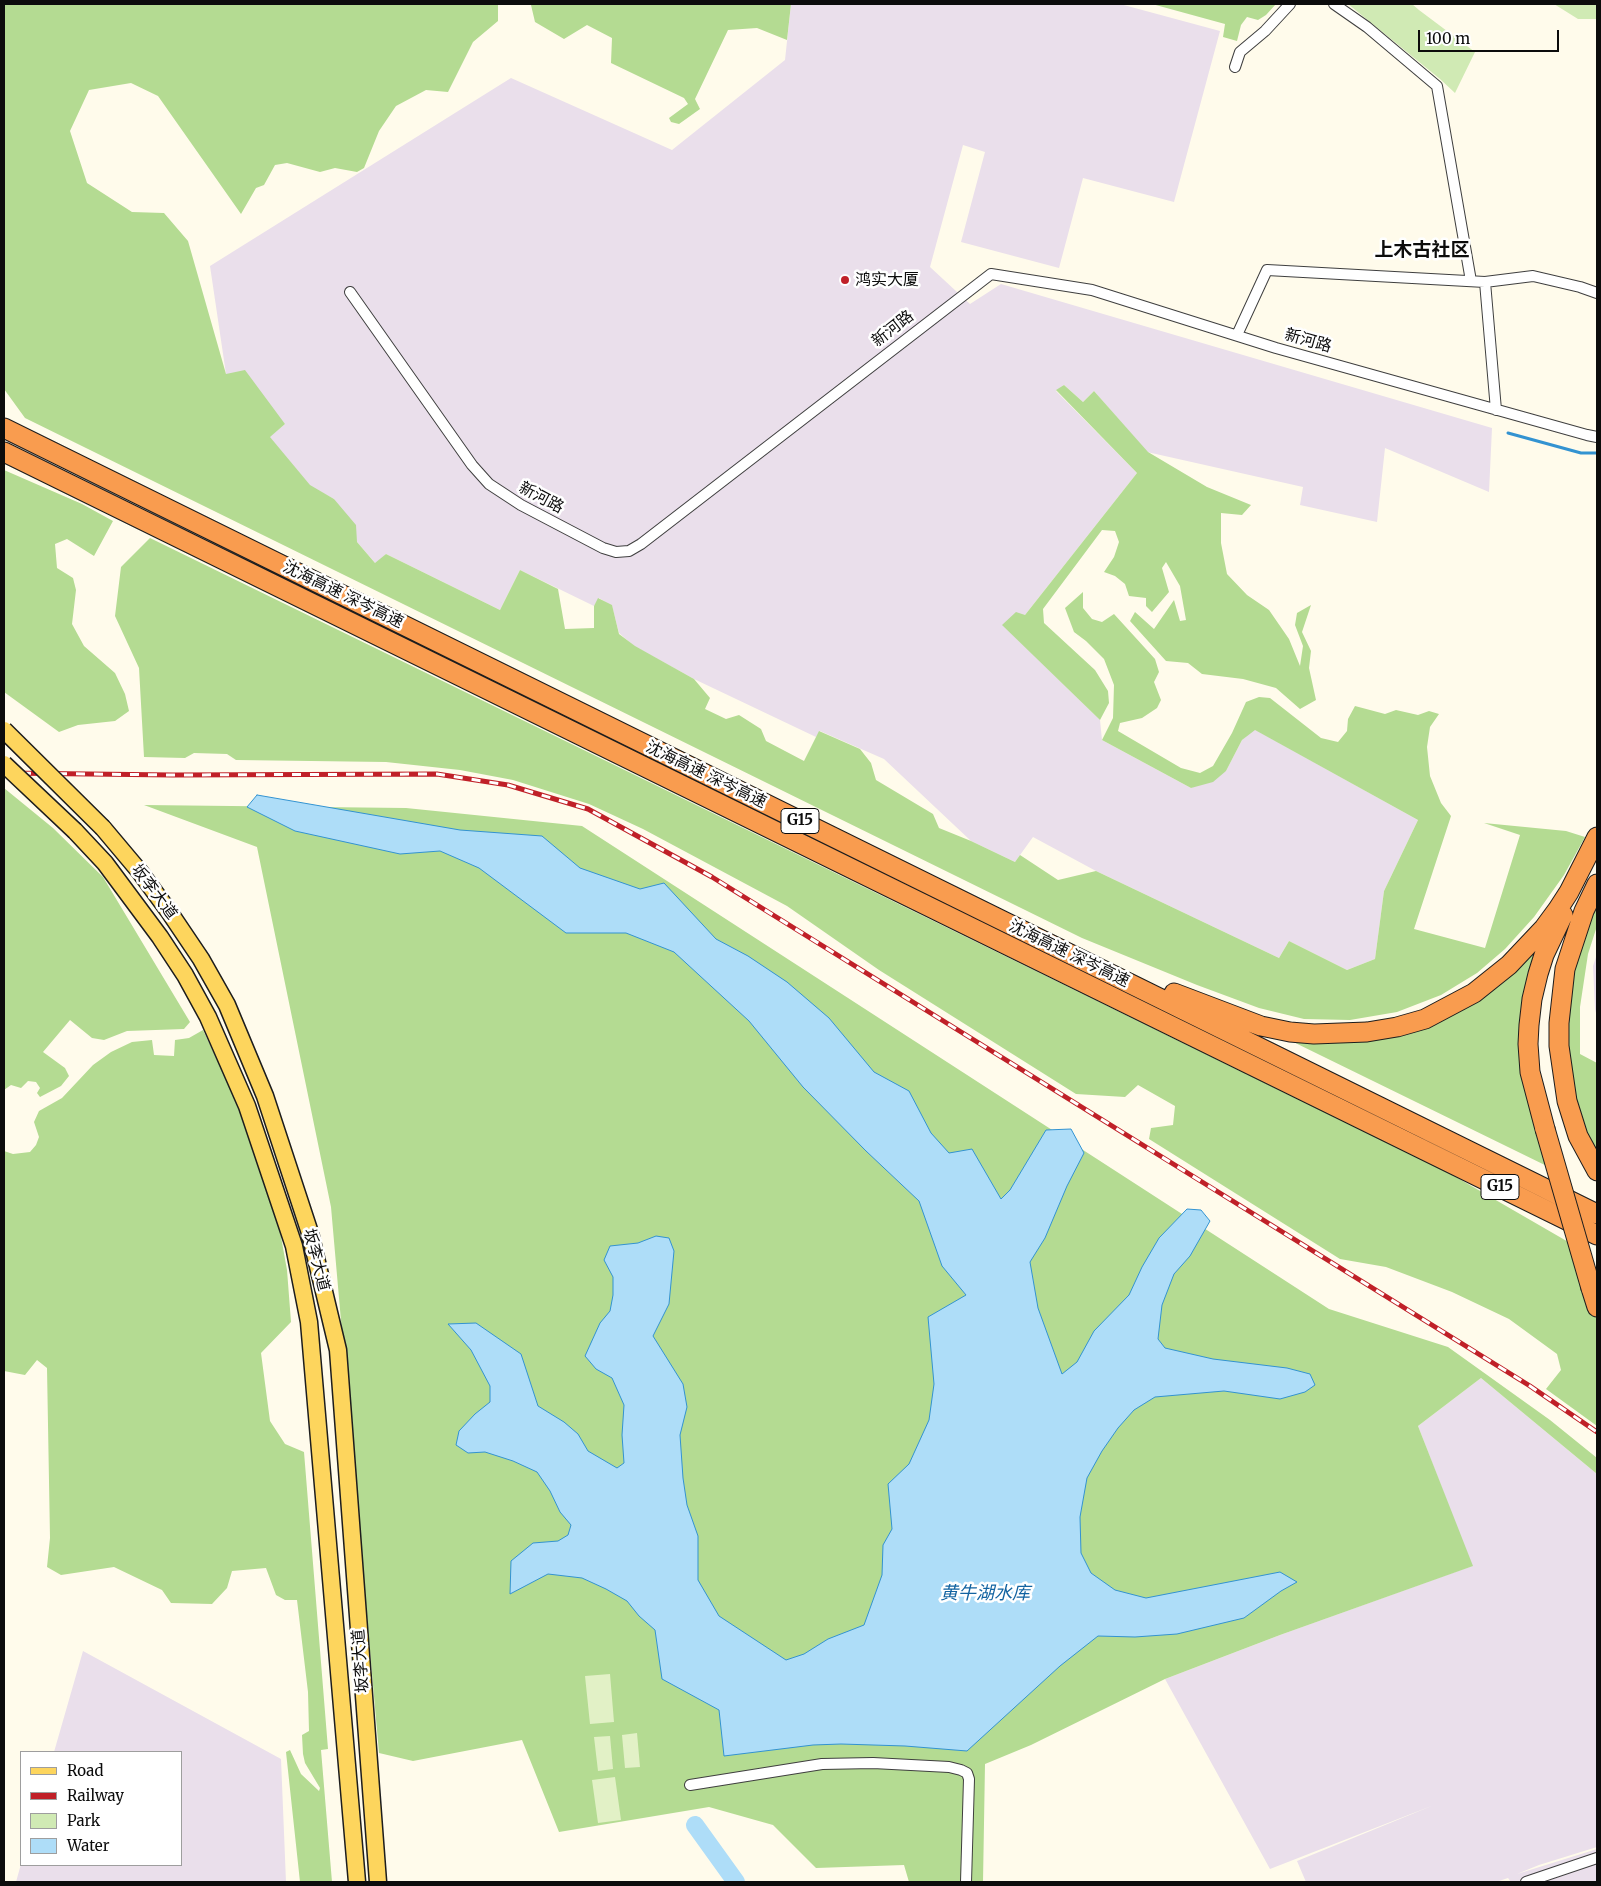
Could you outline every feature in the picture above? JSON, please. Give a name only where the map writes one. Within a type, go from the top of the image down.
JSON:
[{"type":"highway","name":"沈海高速 深岑高速","points":[[4,428],[1597,1214]]},
{"type":"highway","name":"沈海高速 深岑高速","points":[[4,452],[578,736],[1403,1139]]},
{"type":"highway","points":[[959,900],[1165,990],[1261,1026],[1290,1032],[1314,1034],[1367,1032],[1397,1027],[1425,1018],[1474,993],[1509,965],[1544,928],[1558,909],[1597,838]]},
{"type":"highway","points":[[1597,838],[1544,955],[1532,999],[1528,1044],[1530,1072],[1550,1132],[1594,1283],[1597,1307]]},
{"type":"highway","points":[[1550,1132],[1538,1071],[1536,1044],[1540,1001],[1551,959],[1588,888],[1597,876]]},
{"type":"highway","points":[[1597,884],[1584,911],[1565,969],[1559,1023],[1559,1046],[1567,1101],[1578,1136],[1597,1171]]},
{"type":"highway","points":[[1403,1139],[1597,1249]]},
{"type":"highway","name":"G15","points":[[1403,1139],[1597,1236]]},
{"type":"main road","name":"坂李大道","points":[[4,730],[103,828],[170,912],[201,959],[226,1005],[265,1096],[310,1233],[338,1350],[378,1882]]},
{"type":"main road","name":"坂李大道","points":[[4,764],[75,831],[105,863],[150,922],[185,974],[208,1017],[247,1106],[294,1246],[308,1322],[357,1882]]},
{"type":"street","points":[[1235,67],[1240,52],[1266,31],[1290,4]]},
{"type":"street","points":[[1334,4],[1367,27],[1437,86],[1471,281]]},
{"type":"street","points":[[1237,335],[1267,270],[1486,282],[1533,276],[1597,293]]},
{"type":"street","name":"新河路","points":[[350,292],[472,465],[489,484],[521,505],[603,548],[616,552],[630,550],[641,544],[991,274],[1092,290],[1237,335],[1496,410],[1597,437]]},
{"type":"street","points":[[1486,282],[1496,410]]},
{"type":"street","points":[[690,1785],[822,1764],[882,1764],[949,1767],[961,1770],[967,1773],[969,1779],[966,1882]]},
{"type":"street","points":[[1526,1882],[1597,1858]]},
{"type":"shaded area","points":[[791,4],[1120,4],[1220,31],[1174,202],[1083,178],[1059,268],[961,242],[985,152],[963,145],[930,267],[970,304],[1001,284],[1492,428],[1489,492],[1385,448],[1377,522],[1300,505],[1303,487],[1147,452],[1094,391],[1083,402],[1064,385],[1056,391],[1137,473],[1025,615],[1003,625],[1100,720],[1102,740],[1191,788],[1226,771],[1242,740],[1254,729],[1418,820],[1384,891],[1375,959],[1347,970],[1289,941],[1279,958],[1096,871],[1033,837],[1015,862],[971,841],[884,759],[820,731],[816,737],[694,679],[634,646],[619,633],[612,606],[599,598],[594,606],[520,570],[500,610],[386,554],[376,564],[357,542],[334,499],[310,486],[269,437],[285,424],[226,374],[210,266],[511,78],[672,150],[785,60]]},
{"type":"shaded area","points":[[1597,954],[1597,1017],[1593,966]]},
{"type":"shaded area","points":[[1481,1378],[1597,1474],[1597,1847],[1517,1874],[1597,1849],[1597,1882],[1511,1882],[1508,1878],[1496,1882],[1306,1882],[1297,1861],[1434,1805],[1270,1869],[1165,1679],[1280,1635],[1472,1566],[1418,1426]]},
{"type":"shaded area","points":[[83,1651],[281,1759],[286,1882],[16,1882],[20,1866],[182,1866],[182,1751],[54,1751]]},
{"type":"green space","points":[[4,4],[498,4],[498,21],[473,42],[448,92],[426,90],[396,106],[379,131],[364,168],[357,172],[335,168],[320,172],[287,163],[275,165],[264,185],[256,188],[241,214],[158,96],[131,83],[89,90],[70,131],[87,183],[132,212],[164,213],[188,241],[226,374],[245,370],[285,424],[270,437],[310,485],[334,499],[356,525],[357,542],[375,563],[386,554],[500,610],[520,570],[558,589],[565,629],[594,628],[594,606],[598,598],[612,605],[619,634],[635,646],[694,679],[710,698],[705,709],[726,719],[739,715],[761,729],[766,741],[804,761],[819,731],[860,749],[871,763],[876,780],[933,814],[939,828],[1015,862],[1020,855],[1058,880],[1096,871],[1279,958],[1289,941],[1347,970],[1375,959],[1384,891],[1418,820],[1255,730],[1242,740],[1226,771],[1213,782],[1191,788],[1102,740],[1113,718],[1114,685],[1104,659],[1074,632],[1065,608],[1083,592],[1083,608],[1092,619],[1102,622],[1114,614],[1155,659],[1159,672],[1154,682],[1161,700],[1157,708],[1142,718],[1120,723],[1118,731],[1181,768],[1200,773],[1213,766],[1232,733],[1246,702],[1259,697],[1270,698],[1321,738],[1338,742],[1347,731],[1348,719],[1355,706],[1385,714],[1396,710],[1418,715],[1429,711],[1439,714],[1430,727],[1427,747],[1430,776],[1441,803],[1451,816],[1414,929],[1485,948],[1520,835],[1484,823],[1566,831],[1585,837],[1564,875],[1534,917],[1505,949],[1477,973],[1441,995],[1397,1012],[1350,1020],[1304,1019],[1259,1008],[1082,938],[25,418],[4,389]]},
{"type":"green space","points":[[529,4],[791,4],[787,40],[757,28],[728,30],[695,99],[700,109],[679,124],[671,122],[669,118],[688,104],[684,98],[611,63],[612,38],[587,25],[564,39],[535,22],[531,5]]},
{"type":"green space","points":[[1152,4],[1276,4],[1266,15],[1258,20],[1247,17],[1241,25],[1237,41],[1223,37],[1225,24]]},
{"type":"green space","points":[[1348,4],[1412,4],[1475,52],[1455,93],[1440,79]]},
{"type":"green space","points":[[1554,4],[1597,4],[1597,19],[1578,19]]},
{"type":"green space","points":[[1064,385],[1083,402],[1094,391],[1148,452],[1207,487],[1251,505],[1242,515],[1221,513],[1221,543],[1227,574],[1247,595],[1269,610],[1289,639],[1300,666],[1303,646],[1295,625],[1297,613],[1311,605],[1302,632],[1311,651],[1309,668],[1316,700],[1300,709],[1276,688],[1243,679],[1202,674],[1188,663],[1166,661],[1130,621],[1135,612],[1154,629],[1174,600],[1180,621],[1186,620],[1180,586],[1166,562],[1162,568],[1169,592],[1152,612],[1146,606],[1146,598],[1129,596],[1125,584],[1115,576],[1104,572],[1114,557],[1119,542],[1115,531],[1102,530],[1043,609],[1044,623],[1095,670],[1108,691],[1109,703],[1100,720],[1002,625],[1016,612],[1025,615],[1137,473],[1056,390]]},
{"type":"green space","points":[[4,470],[82,504],[113,521],[94,556],[67,539],[55,544],[57,568],[73,578],[76,590],[72,624],[84,646],[115,673],[125,694],[129,711],[115,721],[78,725],[59,732],[4,692]]},
{"type":"green space","points":[[150,538],[1449,1173],[1577,1247],[1597,1318],[1597,1426],[1546,1389],[1561,1370],[1557,1354],[1509,1319],[1452,1292],[1386,1267],[1340,1259],[1149,1139],[1151,1128],[1173,1125],[1175,1106],[1138,1085],[1125,1097],[1076,1094],[879,970],[787,906],[643,829],[589,804],[513,780],[460,770],[386,762],[236,760],[227,754],[194,753],[185,758],[144,757],[139,668],[115,616],[121,567]]},
{"type":"green space","points":[[4,788],[53,828],[103,877],[190,1022],[184,1029],[127,1031],[104,1040],[92,1038],[70,1020],[43,1052],[65,1068],[69,1076],[61,1086],[40,1097],[37,1093],[40,1088],[36,1082],[28,1081],[21,1088],[11,1085],[4,1090]]},
{"type":"green space","points":[[144,805],[406,808],[582,826],[1329,1309],[1448,1347],[1550,1420],[1597,1458],[1597,1474],[1481,1378],[1418,1426],[1473,1566],[1280,1635],[1165,1679],[1031,1745],[985,1764],[983,1882],[909,1882],[904,1865],[816,1868],[773,1825],[709,1807],[559,1832],[522,1740],[413,1761],[379,1753],[331,1207],[257,847]]},
{"type":"green space","points":[[1597,906],[1597,926],[1588,954],[1580,1007],[1580,1054],[1597,1063],[1597,1155],[1582,1121],[1573,1090],[1566,1011],[1571,976]]},
{"type":"green space","points":[[1538,944],[1528,976],[1523,1009],[1555,1170],[1277,1034],[1418,1025]]},
{"type":"green space","points":[[203,1030],[251,1137],[276,1209],[287,1270],[291,1322],[261,1353],[270,1421],[285,1444],[304,1452],[328,1749],[321,1750],[332,1882],[300,1882],[286,1752],[290,1750],[301,1774],[319,1791],[320,1788],[305,1763],[303,1754],[302,1735],[309,1731],[308,1692],[297,1600],[285,1600],[276,1595],[266,1568],[232,1571],[227,1588],[212,1604],[171,1603],[162,1590],[114,1567],[61,1575],[47,1567],[50,1538],[47,1368],[37,1360],[25,1375],[4,1371],[4,1151],[13,1154],[30,1152],[36,1145],[39,1137],[34,1122],[39,1111],[62,1098],[93,1065],[111,1052],[132,1042],[152,1040],[154,1055],[174,1056],[175,1040],[189,1038]]},
{"type":"green space","points":[[610,1674],[614,1722],[590,1724],[585,1676]]},
{"type":"green space","points":[[637,1733],[640,1767],[625,1768],[622,1735]]},
{"type":"green space","points":[[610,1736],[613,1769],[598,1771],[594,1737]]},
{"type":"green space","points":[[615,1777],[621,1820],[598,1823],[592,1780]]},
{"type":"water","name":"黄牛湖水库","points":[[257,795],[460,830],[542,836],[580,868],[640,889],[664,883],[716,939],[748,956],[787,982],[829,1018],[874,1072],[909,1091],[931,1133],[949,1153],[972,1149],[1001,1199],[1010,1190],[1046,1130],[1071,1129],[1084,1153],[1067,1186],[1045,1238],[1030,1262],[1038,1308],[1062,1374],[1077,1362],[1094,1331],[1129,1295],[1142,1267],[1159,1238],[1187,1209],[1201,1210],[1210,1221],[1190,1256],[1174,1274],[1162,1305],[1158,1339],[1165,1348],[1213,1359],[1287,1368],[1310,1374],[1315,1385],[1305,1392],[1280,1399],[1224,1391],[1155,1397],[1134,1410],[1118,1428],[1102,1451],[1087,1478],[1080,1517],[1081,1553],[1091,1573],[1115,1590],[1146,1598],[1280,1572],[1297,1582],[1281,1591],[1244,1618],[1177,1634],[1135,1637],[1098,1636],[1060,1666],[967,1751],[905,1746],[841,1744],[813,1745],[724,1756],[719,1710],[662,1679],[655,1630],[639,1616],[627,1601],[582,1578],[548,1574],[510,1594],[511,1561],[533,1543],[558,1541],[568,1535],[571,1525],[560,1512],[550,1491],[537,1472],[513,1461],[485,1452],[468,1453],[456,1445],[459,1431],[490,1402],[490,1386],[471,1350],[448,1324],[476,1323],[521,1354],[538,1406],[564,1422],[578,1434],[588,1451],[617,1468],[624,1463],[622,1435],[624,1405],[612,1378],[596,1369],[585,1356],[600,1323],[610,1311],[613,1295],[613,1277],[604,1260],[610,1246],[638,1243],[656,1236],[669,1238],[674,1251],[669,1304],[653,1336],[683,1384],[687,1407],[680,1435],[683,1478],[687,1505],[698,1536],[698,1580],[719,1616],[786,1660],[804,1654],[828,1639],[864,1625],[882,1575],[883,1545],[892,1529],[888,1484],[909,1464],[929,1420],[934,1384],[928,1317],[966,1295],[942,1266],[919,1201],[803,1087],[749,1021],[674,952],[626,933],[566,933],[479,868],[440,851],[400,854],[295,831],[247,807]]},
{"type":"waterway","points":[[1508,433],[1581,453],[1597,453]]},
{"type":"waterway","points":[[695,1825],[736,1882]]},
{"type":"railway","points":[[4,773],[173,775],[437,774],[508,785],[588,809],[712,877],[1530,1386],[1597,1432]]},
{"type":"place","name":"鸿实大厦","points":[[845,280]]},
{"type":"district","name":"上木古社区","points":[[1422,251]]}]
